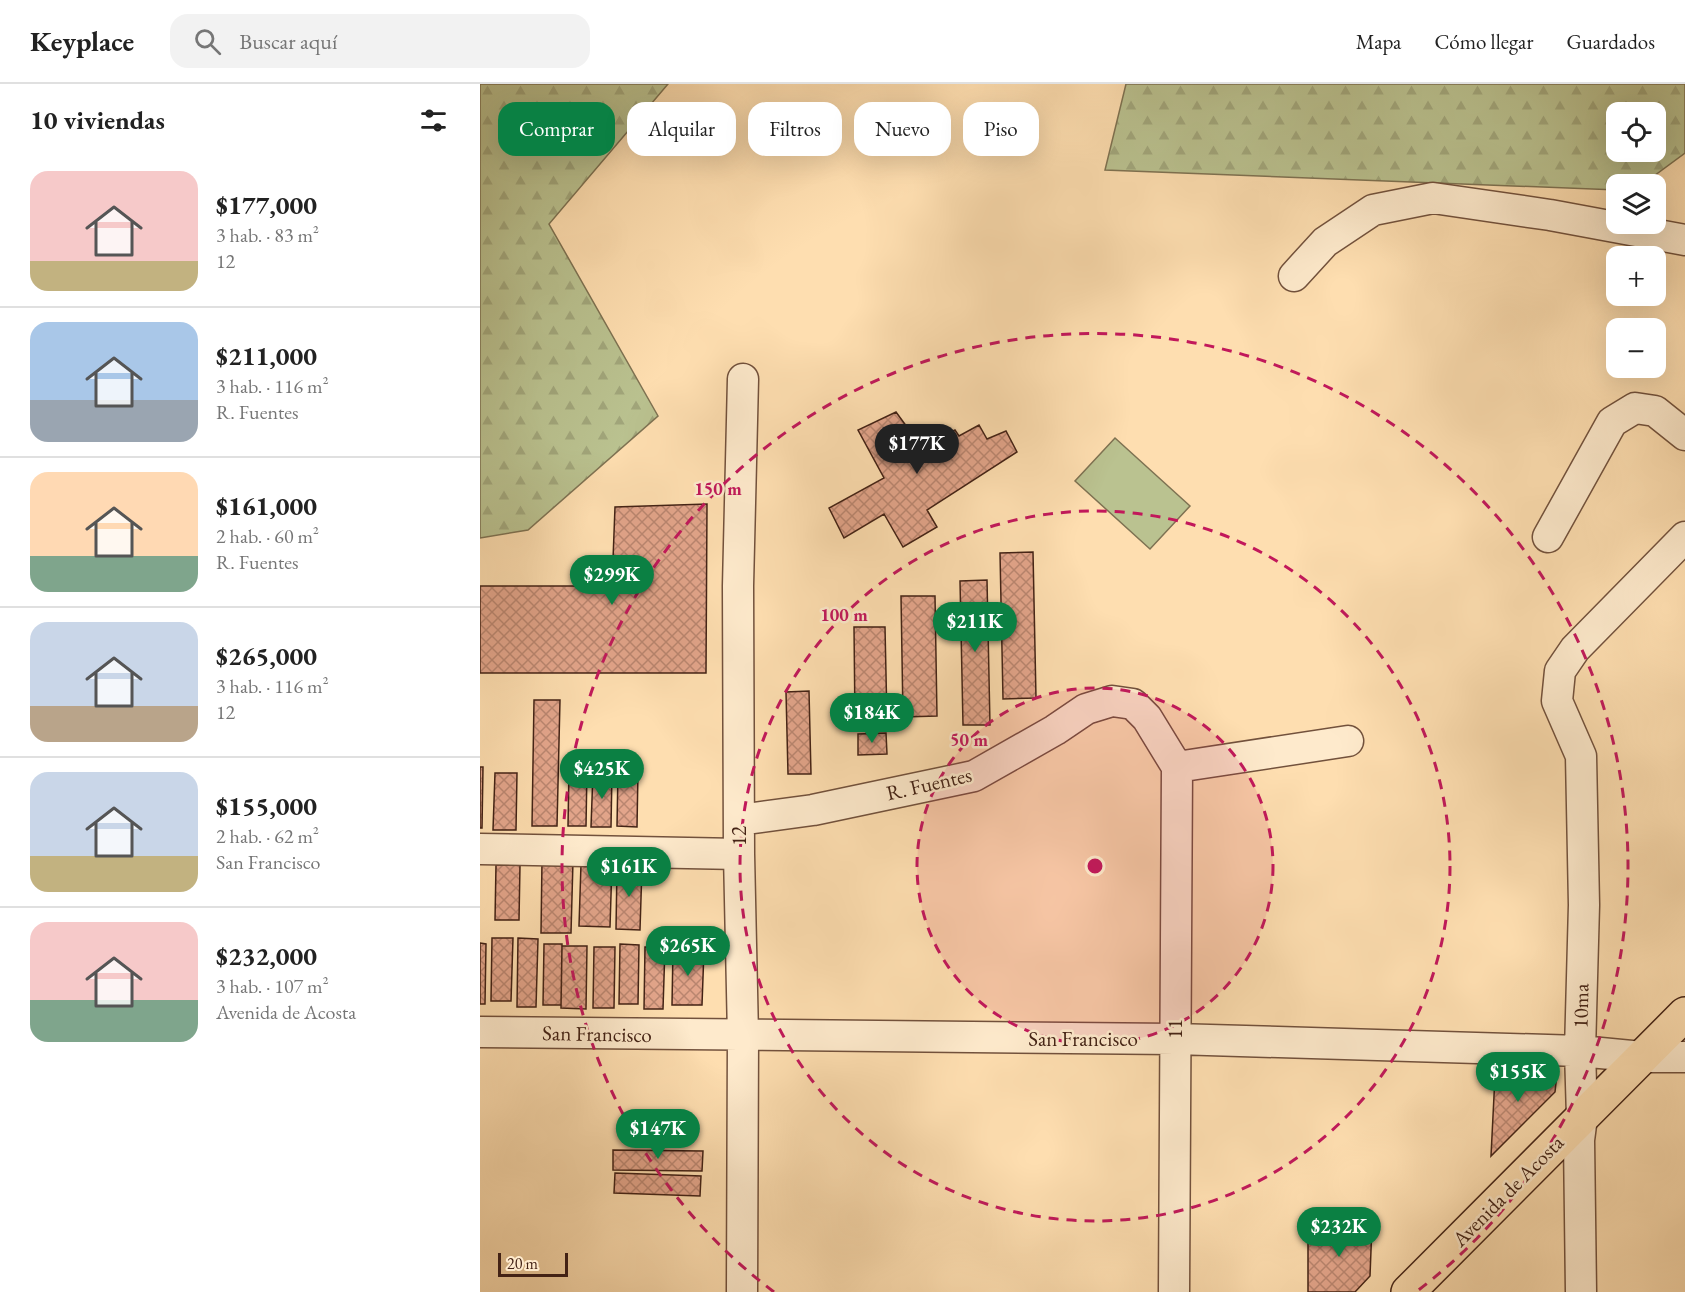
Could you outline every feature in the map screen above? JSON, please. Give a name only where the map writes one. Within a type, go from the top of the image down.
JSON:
[{"type":"main road","name":"Avenida de Acosta","points":[[1408,1292],[1685,1014]]},
{"type":"street","points":[[1293,276],[1325,242],[1373,210],[1432,198],[1550,215],[1685,240]]},
{"type":"street","name":"12","points":[[742,1292],[743,1036],[739,854],[738,586],[743,380]]},
{"type":"street","points":[[1548,537],[1612,423],[1635,408],[1655,411],[1685,435]]},
{"type":"street","name":"10ma","points":[[1581,1292],[1579,1140],[1582,1117],[1580,1051],[1584,905],[1581,756],[1557,700],[1560,671],[1575,649],[1685,537]]},
{"type":"street","name":"R. Fuentes","points":[[739,820],[813,810],[974,776],[1055,730],[1086,709],[1112,701],[1133,704],[1148,718],[1177,767]]},
{"type":"street","points":[[1177,767],[1348,741]]},
{"type":"street","name":"11","points":[[1174,1292],[1177,767]]},
{"type":"street","points":[[480,849],[739,854]]},
{"type":"street","name":"San Francisco","points":[[480,1032],[1175,1039],[1580,1051],[1642,1057],[1685,1057]]},
{"type":"green space","points":[[480,84],[668,84],[653,102],[627,102],[627,132],[615,146],[615,102],[498,102],[498,156],[607,156],[549,224],[658,416],[528,530],[480,538]]},
{"type":"green space","points":[[1126,84],[1685,84],[1685,153],[1657,174],[1606,174],[1606,190],[1105,170]]},
{"type":"green space","points":[[1115,438],[1190,506],[1150,549],[1075,481]]},
{"type":"building","points":[[896,412],[915,438],[930,430],[935,440],[955,430],[959,436],[979,425],[987,439],[1006,431],[1017,452],[927,510],[937,527],[903,547],[884,514],[844,538],[829,508],[884,478],[858,430]]},
{"type":"building","points":[[707,504],[706,673],[480,673],[480,586],[612,586],[615,507]]},
{"type":"building","points":[[1033,552],[1036,698],[1003,699],[1000,553]]},
{"type":"building","points":[[987,580],[990,725],[963,725],[960,581]]},
{"type":"building","points":[[901,596],[935,596],[937,716],[903,717]]},
{"type":"building","points":[[854,627],[885,627],[887,721],[855,722]]},
{"type":"building","points":[[809,691],[811,774],[788,774],[786,692]]},
{"type":"building","points":[[534,700],[560,700],[557,826],[532,826]]},
{"type":"building","points":[[886,733],[887,754],[858,755],[858,734]]},
{"type":"building","points":[[480,767],[483,767],[482,828],[480,828]]},
{"type":"building","points":[[569,769],[587,769],[586,826],[568,826]]},
{"type":"building","points":[[618,771],[638,771],[637,827],[617,826]]},
{"type":"building","points":[[593,772],[612,772],[611,827],[591,827]]},
{"type":"building","points":[[495,773],[517,773],[516,830],[493,830]]},
{"type":"building","points":[[542,861],[573,861],[571,933],[541,933]]},
{"type":"building","points":[[581,864],[612,864],[610,927],[579,926]]},
{"type":"building","points":[[496,865],[520,865],[519,920],[495,920]]},
{"type":"building","points":[[617,867],[642,867],[640,930],[616,929]]},
{"type":"building","points":[[492,938],[513,938],[511,1001],[491,1001]]},
{"type":"building","points":[[518,938],[538,939],[536,1007],[517,1007]]},
{"type":"building","points":[[480,943],[486,944],[485,1004],[480,1004]]},
{"type":"building","points":[[544,944],[562,944],[561,1005],[543,1005]]},
{"type":"building","points":[[620,944],[639,945],[638,1004],[619,1004]]},
{"type":"building","points":[[562,946],[587,946],[586,1009],[561,1008]]},
{"type":"building","points":[[594,947],[615,947],[614,1008],[593,1008]]},
{"type":"building","points":[[645,947],[665,947],[663,1009],[644,1009]]},
{"type":"building","points":[[673,949],[704,950],[702,1005],[672,1005]]},
{"type":"building","points":[[1557,1074],[1555,1092],[1491,1156],[1495,1076]]},
{"type":"building","points":[[613,1150],[703,1151],[702,1171],[613,1170]]},
{"type":"building","points":[[615,1173],[701,1176],[700,1196],[614,1193]]},
{"type":"building","points":[[1372,1225],[1370,1276],[1355,1292],[1308,1292],[1308,1229]]}]
